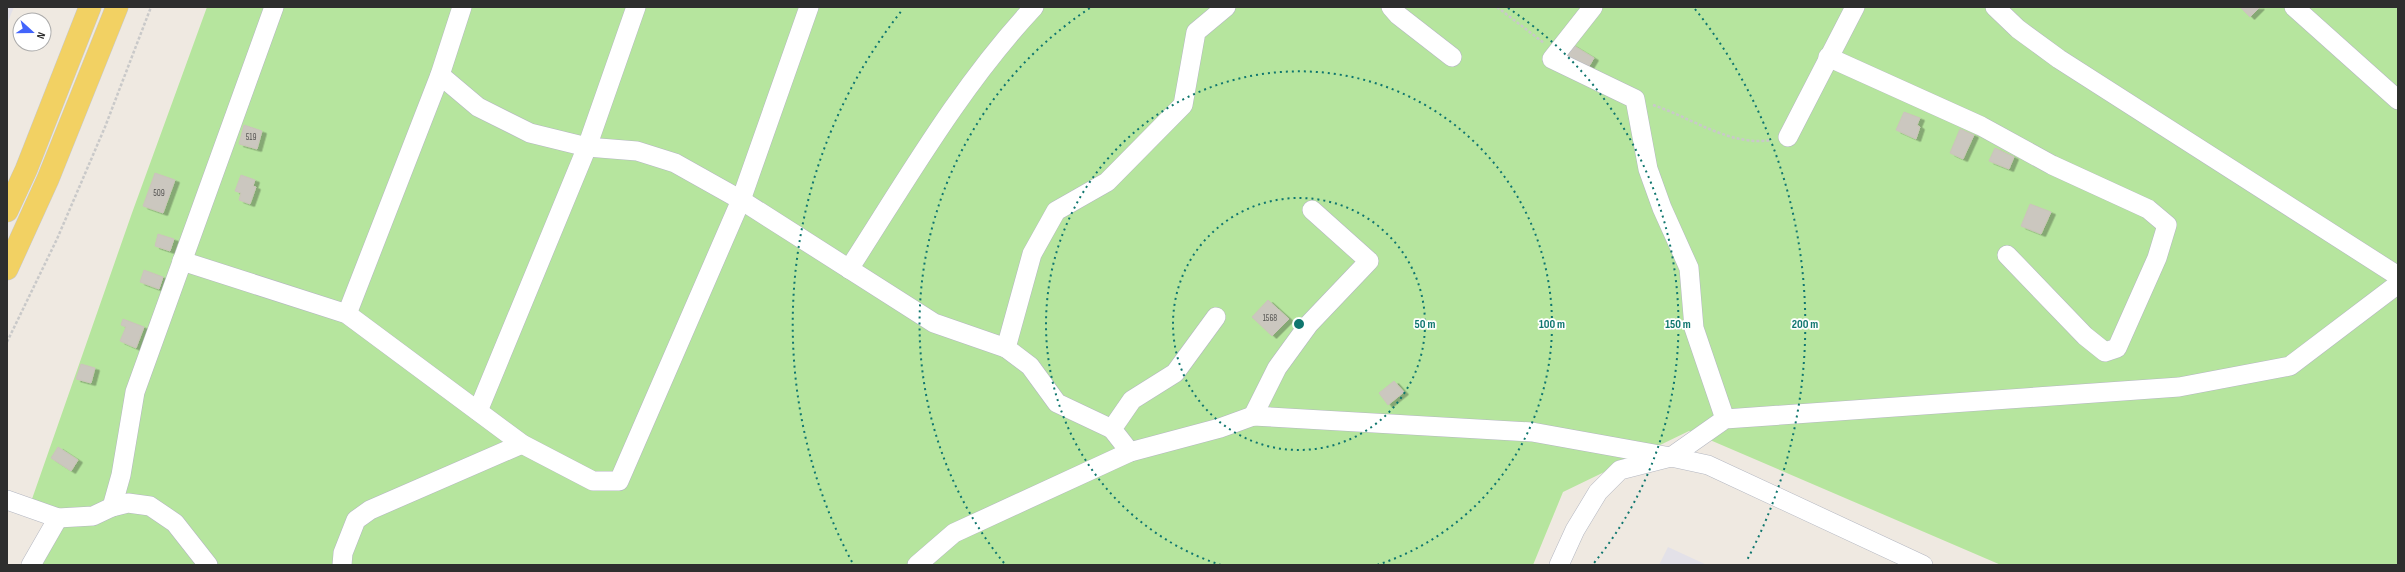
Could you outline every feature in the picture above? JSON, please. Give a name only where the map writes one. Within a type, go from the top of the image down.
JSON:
[{"type":"main road","points":[[7,211],[28,163],[90,7]]},
{"type":"main road","points":[[7,269],[48,179],[117,7]]},
{"type":"street","points":[[112,507],[121,476],[135,392],[274,7]]},
{"type":"street","points":[[346,314],[440,75],[462,7]]},
{"type":"street","points":[[478,411],[587,147],[636,7]]},
{"type":"street","points":[[182,261],[346,314],[522,444],[593,481],[619,481],[741,200],[809,7]]},
{"type":"street","points":[[849,270],[944,121],[1005,39],[1034,7]]},
{"type":"street","points":[[1006,348],[1032,254],[1056,210],[1107,182],[1183,105],[1196,32],[1226,7]]},
{"type":"street","points":[[1391,7],[1398,15],[1452,57]]},
{"type":"street","points":[[1593,7],[1552,59],[1635,99],[1648,169],[1662,208],[1689,268],[1694,328],[1724,418]]},
{"type":"street","points":[[1788,137],[1855,7]]},
{"type":"street","points":[[1995,7],[2018,28],[2059,59],[2398,276]]},
{"type":"street","points":[[2294,7],[2398,100]]},
{"type":"street","points":[[1828,57],[1981,126],[2052,165],[2148,209],[2167,225],[2157,258],[2117,348],[2105,352],[2085,336],[2007,255]]},
{"type":"street","points":[[440,75],[478,107],[530,132],[587,147],[637,151],[675,163],[741,200],[934,323],[1006,348],[1030,366],[1057,403],[1112,429],[1130,452]]},
{"type":"street","points":[[1252,416],[1277,368],[1309,324],[1369,261],[1312,210]]},
{"type":"street","points":[[1559,565],[1575,530],[1598,492],[1620,470],[1671,457],[1724,418],[2178,387],[2290,366],[2398,284]]},
{"type":"street","points":[[1112,429],[1132,400],[1175,373],[1216,317]]},
{"type":"street","points":[[917,565],[954,533],[1130,452],[1220,428],[1252,416],[1532,432],[1708,465],[1923,565]]},
{"type":"street","points":[[342,565],[343,553],[356,520],[370,510],[522,444]]},
{"type":"street","points":[[7,500],[58,518],[93,516],[112,507],[128,503],[150,506],[175,523],[208,565]]},
{"type":"street","points":[[31,565],[58,518]]},
{"type":"path","points":[[7,342],[57,239],[99,141],[151,7]]},
{"type":"path","points":[[1497,7],[1557,53]]},
{"type":"path","points":[[1635,99],[1665,109],[1716,131],[1756,143],[1788,137]]},
{"type":"shaded area","points":[[7,7],[14,7],[7,24]]},
{"type":"shaded area","points":[[1668,547],[1707,565],[1659,565]]},
{"type":"green space","points":[[207,7],[2398,7],[2398,565],[2001,565],[1689,431],[1563,492],[1533,565],[39,565],[64,511],[32,499],[132,213]]},
{"type":"building","points":[[2240,7],[2260,7],[2250,17]]},
{"type":"building","points":[[1571,44],[1594,58],[1585,73],[1562,59]]},
{"type":"building","points":[[1904,112],[1920,118],[1917,125],[1920,127],[1916,139],[1896,130]]},
{"type":"building","points":[[244,125],[262,131],[257,149],[239,144]]},
{"type":"building","points":[[1960,129],[1974,135],[1963,159],[1950,153]]},
{"type":"building","points":[[1995,148],[2014,157],[2009,169],[1989,161]]},
{"type":"building","points":[[155,173],[175,180],[163,213],[143,206]]},
{"type":"building","points":[[241,175],[255,180],[253,186],[256,187],[250,204],[239,200],[241,193],[235,191]]},
{"type":"building","points":[[2030,204],[2051,212],[2041,234],[2021,226]]},
{"type":"building","points":[[158,234],[174,239],[170,251],[155,246]]},
{"type":"building","points":[[144,270],[163,277],[159,289],[140,282]]},
{"type":"building","points":[[1268,300],[1289,319],[1272,336],[1252,317]]},
{"type":"building","points":[[123,319],[144,327],[136,348],[120,341],[126,327],[121,325]]},
{"type":"building","points":[[81,364],[95,368],[91,383],[76,379]]},
{"type":"building","points":[[1394,381],[1404,392],[1388,405],[1379,393]]},
{"type":"building","points":[[58,447],[78,460],[71,471],[51,458]]}]
